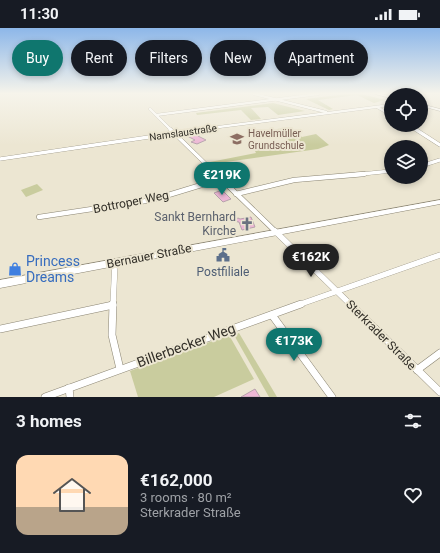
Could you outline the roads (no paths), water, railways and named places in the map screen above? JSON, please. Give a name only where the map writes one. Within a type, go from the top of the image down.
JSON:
[{"type":"main road","name":"Bernauer Straße","points":[[0,284],[440,202]]},
{"type":"street","name":"Sterkrader Straße","points":[[153,111],[440,392]]},
{"type":"street","points":[[156,114],[178,111]]},
{"type":"street","points":[[327,111],[331,112]]},
{"type":"street","name":"Namslaustraße","points":[[0,159],[174,133],[338,111]]},
{"type":"street","points":[[420,132],[440,145]]},
{"type":"street","points":[[428,164],[440,160]]},
{"type":"street","points":[[236,194],[262,186],[300,178],[384,172]]},
{"type":"street","name":"Bottroper Weg","points":[[40,217],[152,200],[221,178]]},
{"type":"street","name":"Billerbecker Weg","points":[[45,397],[413,263],[440,255]]},
{"type":"street","points":[[114,262],[112,335],[120,369]]},
{"type":"street","points":[[0,329],[113,305]]},
{"type":"street","points":[[272,315],[332,397]]},
{"type":"street","points":[[417,370],[440,353]]},
{"type":"street","points":[[69,388],[70,397]]},
{"type":"place","name":"Havelmüller Grundschule","points":[[237,139]]},
{"type":"place","name":"Sankt Bernhard Kirche","points":[[247,224]]},
{"type":"place","name":"Postfiliale","points":[[223,255]]},
{"type":"place","name":"Princess Dreams","points":[[15,269]]}]
